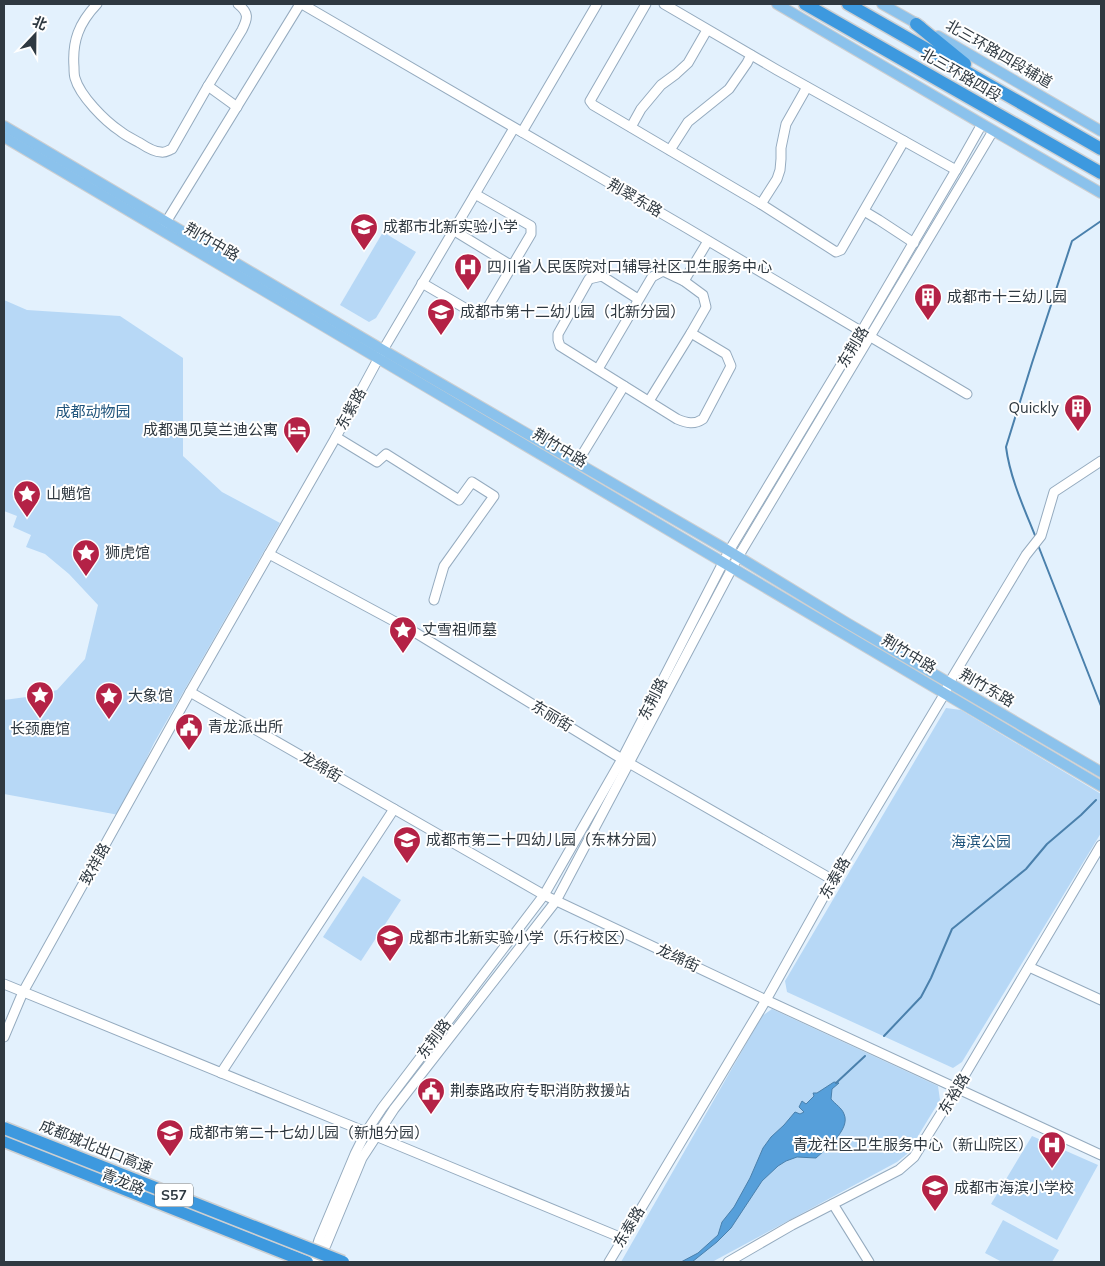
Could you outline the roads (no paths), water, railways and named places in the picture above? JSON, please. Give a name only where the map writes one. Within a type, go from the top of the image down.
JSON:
[{"type":"highway","name":"北三环路四段","points":[[805,4],[1101,173]]},
{"type":"highway","name":"北三环路四段","points":[[848,4],[1101,149]]},
{"type":"highway","points":[[916,24],[990,85]]},
{"type":"highway","name":"成都城北出口高速","points":[[4,1128],[343,1262]]},
{"type":"highway","name":"成都城北出口高速","points":[[4,1142],[315,1261]]},
{"type":"main road","points":[[777,4],[1101,193]]},
{"type":"main road","name":"北三环路四段辅道","points":[[882,4],[1101,131]]},
{"type":"main road","name":"荆竹中路","points":[[4,126],[164,226]]},
{"type":"main road","name":"荆竹中路","points":[[4,137],[164,226],[382,354],[728,565],[947,688],[1101,786]]},
{"type":"main road","name":"荆竹中路","points":[[382,354],[734,554]]},
{"type":"main road","name":"荆竹东路","points":[[734,554],[947,688],[1101,772]]},
{"type":"street","points":[[97,4],[78,30],[74,42],[75,78],[85,97],[120,131],[146,147],[160,152],[172,149],[242,30],[247,16],[243,8],[238,4]]},
{"type":"street","points":[[164,226],[301,4]]},
{"type":"street","name":"荆翠东路","points":[[301,4],[708,240],[967,394]]},
{"type":"street","name":"东紫路","points":[[190,692],[453,230],[597,4]]},
{"type":"street","points":[[646,4],[590,101],[593,105],[761,204],[836,252],[841,250],[904,141]]},
{"type":"street","points":[[664,4],[956,170]]},
{"type":"street","points":[[631,127],[641,109],[661,85],[688,62],[707,30]]},
{"type":"street","points":[[670,150],[688,122],[729,88],[751,55]]},
{"type":"street","points":[[208,86],[237,107]]},
{"type":"street","points":[[761,204],[777,179],[780,170],[781,148],[786,124],[807,87]]},
{"type":"street","name":"东荆路","points":[[865,334],[982,124]]},
{"type":"street","name":"东荆路","points":[[315,1261],[326,1245],[362,1158],[394,1109],[556,901],[625,761],[734,554],[865,334],[993,131]]},
{"type":"street","points":[[422,283],[475,314],[485,312],[530,234],[531,226],[476,194]]},
{"type":"street","points":[[864,211],[914,243]]},
{"type":"street","points":[[453,230],[512,266]]},
{"type":"street","points":[[684,281],[708,240]]},
{"type":"street","points":[[598,369],[652,277],[663,271],[684,281],[703,295],[706,307],[649,401]]},
{"type":"street","points":[[638,299],[602,276],[589,279],[558,334],[560,346],[677,419],[697,423],[703,419],[731,366],[726,354],[691,333]]},
{"type":"street","points":[[576,463],[624,386]]},
{"type":"street","points":[[336,437],[376,462],[386,454],[459,500],[472,482],[494,496],[444,566],[434,600]]},
{"type":"street","name":"东泰路","points":[[609,1262],[766,1000],[833,880],[1026,555],[1041,536],[1054,492],[1101,461]]},
{"type":"street","name":"东丽街","points":[[269,554],[416,633],[625,761],[833,880]]},
{"type":"street","name":"龙绵街","points":[[190,692],[544,896],[1101,1155]]},
{"type":"street","name":"致祥路","points":[[4,1037],[23,992],[190,692]]},
{"type":"street","name":"东荆路","points":[[315,1261],[319,1240],[366,1132],[382,1108],[544,896],[625,761]]},
{"type":"street","points":[[221,1073],[394,809]]},
{"type":"street","name":"东裕路","points":[[728,1262],[792,1225],[899,1170],[914,1157],[958,1088],[1101,845]]},
{"type":"street","points":[[1029,967],[1101,1000]]},
{"type":"street","points":[[4,984],[622,1238]]},
{"type":"street","name":"青龙路","points":[[4,1135],[315,1261]]},
{"type":"street","points":[[832,1204],[869,1262]]},
{"type":"water","points":[[834,1082],[839,1083],[832,1089],[831,1099],[842,1110],[845,1120],[841,1132],[836,1138],[816,1158],[797,1157],[778,1166],[762,1181],[731,1228],[717,1242],[692,1262],[681,1262],[698,1253],[718,1235],[722,1222],[734,1207],[750,1178],[763,1148],[771,1137],[795,1112],[800,1114],[804,1112],[799,1107],[802,1101],[806,1104],[814,1096],[813,1093],[817,1093]]},
{"type":"waterway","points":[[1036,538],[1014,482],[1006,447],[1072,241],[1101,221]]},
{"type":"waterway","points":[[1038,545],[1101,706]]},
{"type":"waterway","points":[[884,1036],[921,997],[952,929],[1026,869],[1047,844],[1096,800]]},
{"type":"waterway","points":[[836,1083],[865,1056]]},
{"type":"place","name":"成都市北新实验小学","points":[[364,251]]},
{"type":"place","name":"四川省人民医院对口辅导社区卫生服务中心","points":[[468,291]]},
{"type":"place","name":"成都市十三幼儿园","points":[[928,321]]},
{"type":"place","name":"成都市第十二幼儿园（北新分园）","points":[[441,336]]},
{"type":"place","name":"Quickly","points":[[1078,432]]},
{"type":"place","name":"成都遇见莫兰迪公寓","points":[[297,454]]},
{"type":"place","name":"山魈馆","points":[[27,518]]},
{"type":"place","name":"狮虎馆","points":[[86,577]]},
{"type":"place","name":"丈雪祖师墓","points":[[403,654]]},
{"type":"place","name":"长颈鹿馆","points":[[40,719]]},
{"type":"place","name":"大象馆","points":[[109,720]]},
{"type":"place","name":"青龙派出所","points":[[189,751]]},
{"type":"place","name":"成都市第二十四幼儿园（东林分园）","points":[[407,864]]},
{"type":"place","name":"成都市北新实验小学（乐行校区）","points":[[390,962]]},
{"type":"place","name":"荆泰路政府专职消防救援站","points":[[431,1115]]},
{"type":"place","name":"成都市第二十七幼儿园（新旭分园）","points":[[170,1157]]},
{"type":"place","name":"青龙社区卫生服务中心（新山院区）","points":[[1052,1169]]},
{"type":"place","name":"成都市海滨小学校","points":[[935,1212]]},
{"type":"park label","name":"成都动物园","points":[[93,412]]},
{"type":"park label","name":"海滨公园","points":[[981,842]]}]
